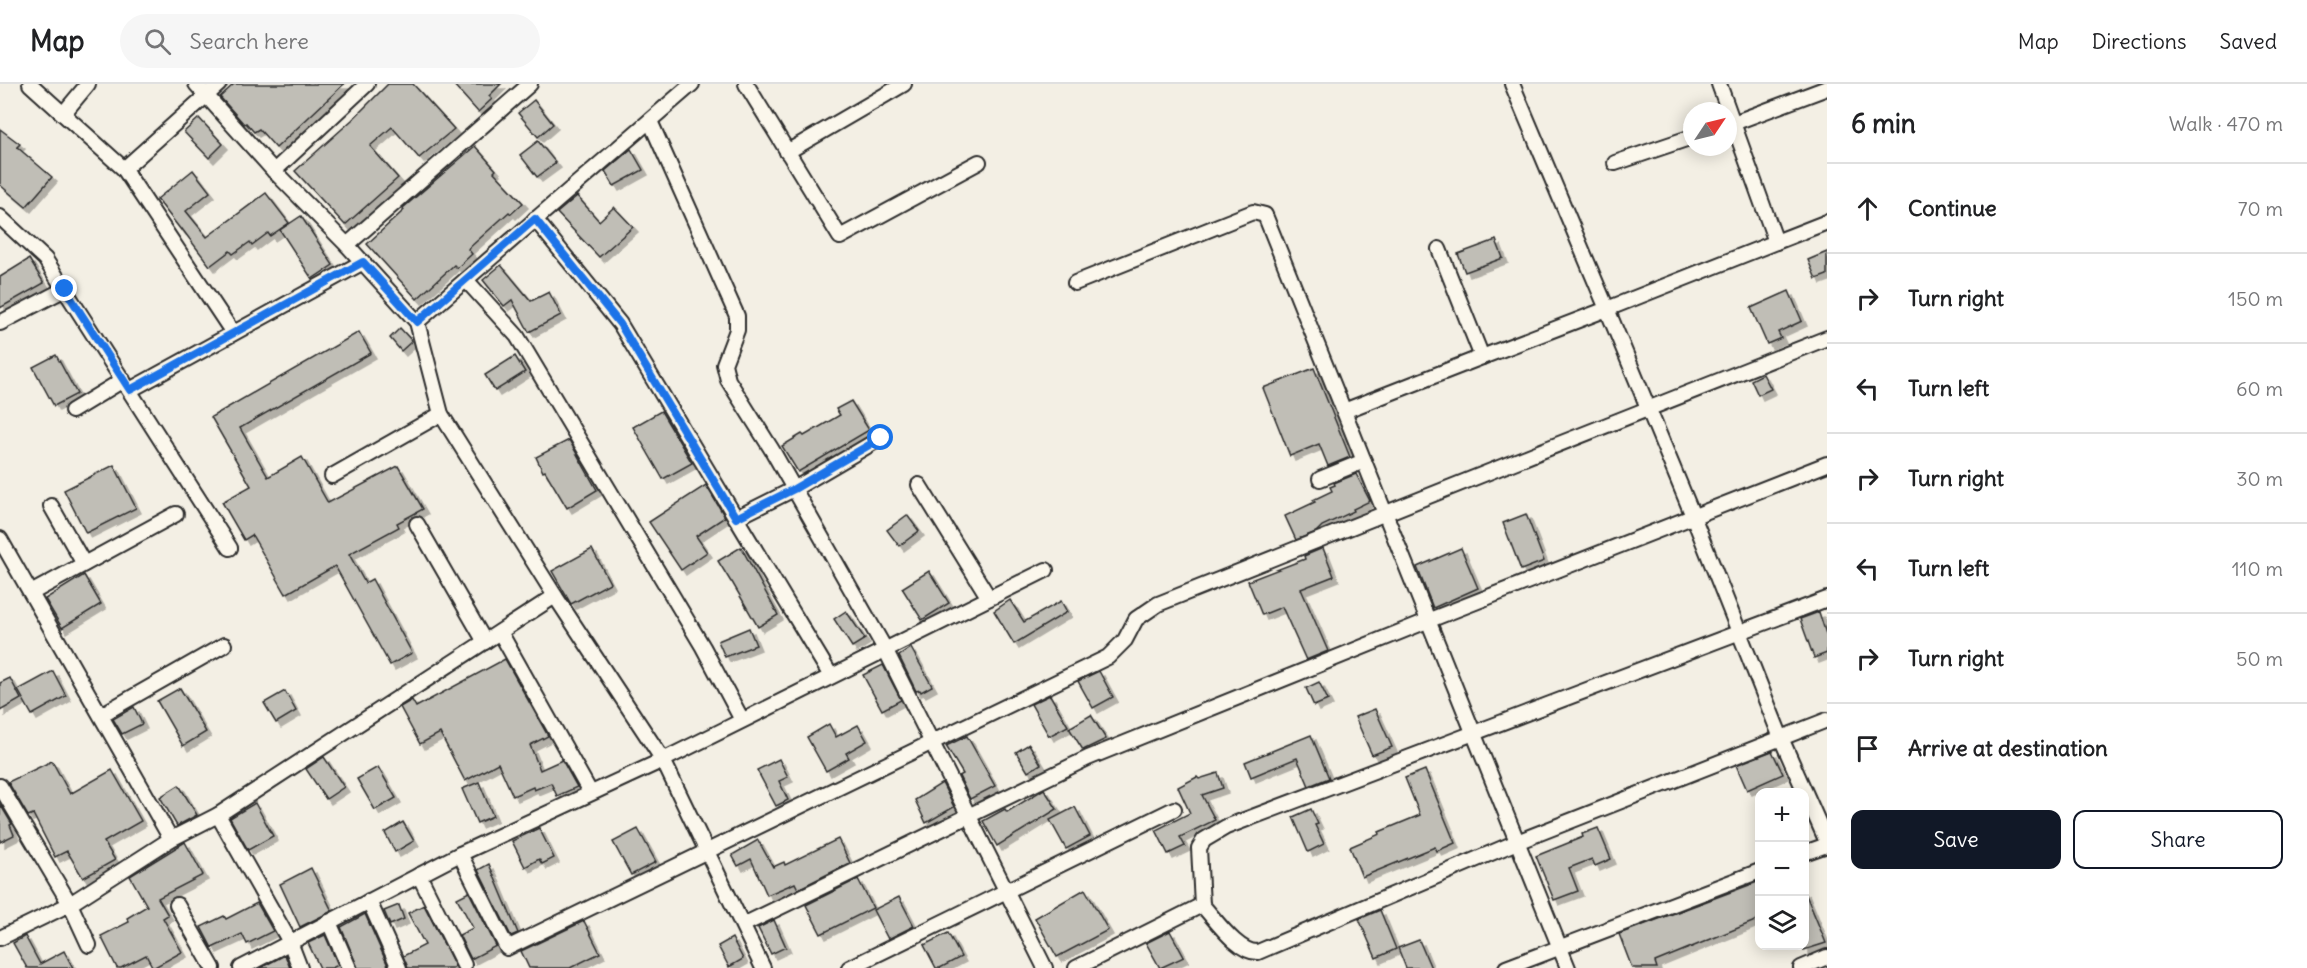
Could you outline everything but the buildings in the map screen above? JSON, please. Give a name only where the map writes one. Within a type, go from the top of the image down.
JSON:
[{"type":"street","points":[[30,84],[124,170],[233,333]]},
{"type":"street","points":[[63,114],[88,84]]},
{"type":"street","points":[[196,84],[274,171],[347,245],[417,322],[441,414],[555,597],[663,760],[763,968]]},
{"type":"street","points":[[124,170],[219,84]]},
{"type":"street","points":[[274,171],[368,84]]},
{"type":"street","points":[[347,245],[530,84]]},
{"type":"street","points":[[417,322],[692,84]]},
{"type":"street","points":[[746,84],[840,237],[979,162]]},
{"type":"street","points":[[787,152],[904,84]]},
{"type":"street","points":[[1512,84],[1693,516],[1781,738],[1827,844],[1809,852]]},
{"type":"street","points":[[1719,84],[1724,102]]},
{"type":"street","points":[[1737,121],[1827,88]]},
{"type":"street","points":[[650,121],[737,316],[737,330],[724,364],[728,380],[794,489],[885,649],[1045,968]]},
{"type":"street","points":[[1615,164],[1683,140]]},
{"type":"street","points":[[1737,142],[1776,242]]},
{"type":"street","points":[[1075,282],[1253,212],[1265,215],[1568,968]]},
{"type":"street","points":[[0,217],[45,259],[230,548]]},
{"type":"street","points":[[535,219],[620,324],[831,676]]},
{"type":"street","points":[[1344,411],[1827,222]]},
{"type":"street","points":[[1439,249],[1482,357]]},
{"type":"street","points":[[72,411],[233,333],[363,262]]},
{"type":"street","points":[[466,280],[517,336],[703,646],[742,720]]},
{"type":"street","points":[[0,323],[65,289]]},
{"type":"street","points":[[460,854],[507,948],[1108,657],[1125,640],[1136,619],[1158,604],[1827,338]]},
{"type":"street","points":[[332,476],[441,414]]},
{"type":"street","points":[[736,518],[794,489],[881,438]]},
{"type":"street","points":[[1320,479],[1364,461]]},
{"type":"street","points":[[743,925],[1088,758],[1427,621],[1827,464]]},
{"type":"street","points":[[919,484],[989,598]]},
{"type":"street","points":[[51,506],[84,564]]},
{"type":"street","points":[[31,593],[176,513]]},
{"type":"street","points":[[417,524],[485,642]]},
{"type":"street","points":[[0,539],[171,839]]},
{"type":"street","points":[[241,968],[460,854],[663,760],[1046,570]]},
{"type":"street","points":[[0,938],[70,904],[171,839],[218,815],[555,597]]},
{"type":"street","points":[[1827,598],[1473,735],[1226,827],[1210,836],[1198,848],[1202,906],[1241,947],[1250,952],[1258,952],[1516,842],[1827,720]]},
{"type":"street","points":[[500,632],[590,792]]},
{"type":"street","points":[[100,715],[224,645]]},
{"type":"street","points":[[0,786],[70,904],[89,945]]},
{"type":"street","points":[[849,968],[1174,809]]},
{"type":"street","points":[[218,815],[290,942],[300,968]]},
{"type":"street","points":[[1506,968],[1755,873]]},
{"type":"street","points":[[419,875],[464,965]]},
{"type":"street","points":[[369,902],[399,968]]},
{"type":"street","points":[[177,905],[213,968]]},
{"type":"street","points":[[1076,968],[1202,906]]},
{"type":"street","points":[[329,922],[350,968]]},
{"type":"street","points":[[1801,968],[1827,957]]},
{"type":"route","points":[[65,289],[130,390],[363,262],[417,322],[535,219],[620,324],[736,518],[794,489],[881,438]]}]
